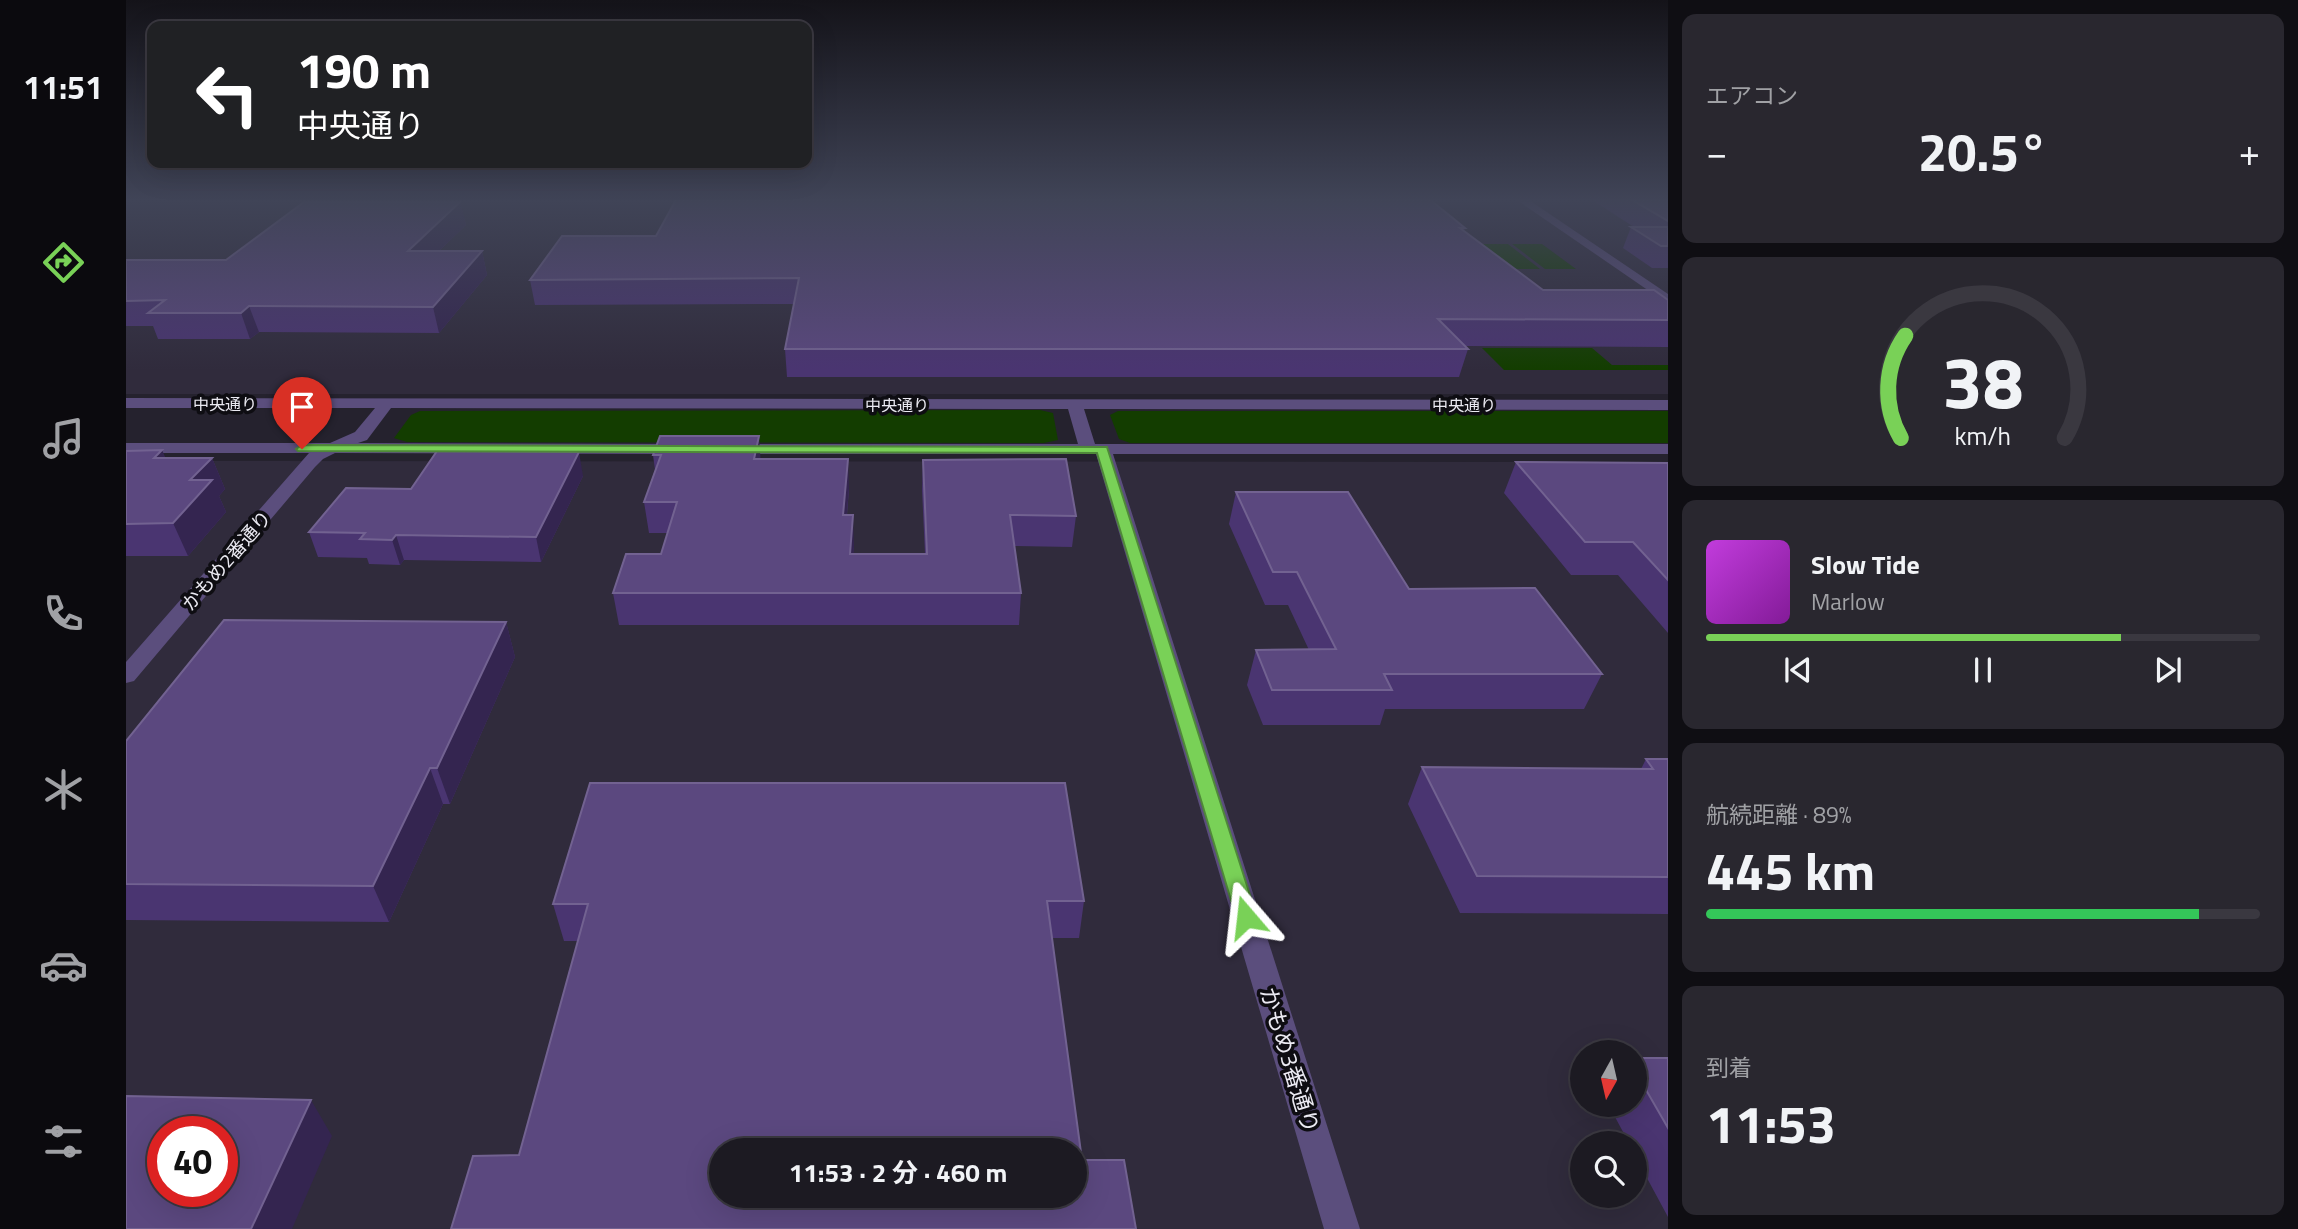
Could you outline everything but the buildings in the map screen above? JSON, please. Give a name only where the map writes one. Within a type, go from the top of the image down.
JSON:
[{"type":"street","points":[[1603,255],[1668,300]]},
{"type":"street","name":"中央通り","points":[[126,403],[1668,405]]},
{"type":"street","points":[[330,449],[360,436],[386,404]]},
{"type":"street","name":"かもめ3番通り","points":[[1075,405],[1096,449],[1342,1229]]},
{"type":"street","points":[[126,448],[1668,449]]},
{"type":"street","name":"かもめ2番通り","points":[[126,676],[309,463],[330,449]]},
{"type":"shaded area","points":[[126,255],[1668,255],[1668,394],[126,394]]},
{"type":"shaded area","points":[[126,461],[1668,462],[1668,1229],[126,1229]]},
{"type":"green space","points":[[1492,255],[1523,255],[1540,269],[1509,269]]},
{"type":"green space","points":[[1527,255],[1557,255],[1576,269],[1545,269]]},
{"type":"green space","points":[[1482,348],[1592,348],[1612,365],[1668,365],[1668,370],[1504,370]]},
{"type":"green space","points":[[1040,410],[1053,413],[1058,440],[1044,443],[407,442],[394,438],[411,415],[420,411]]},
{"type":"green space","points":[[1118,411],[1668,411],[1668,443],[1130,443],[1119,439],[1110,415]]},
{"type":"route","points":[[302,449],[1103,449],[1246,917]]}]
